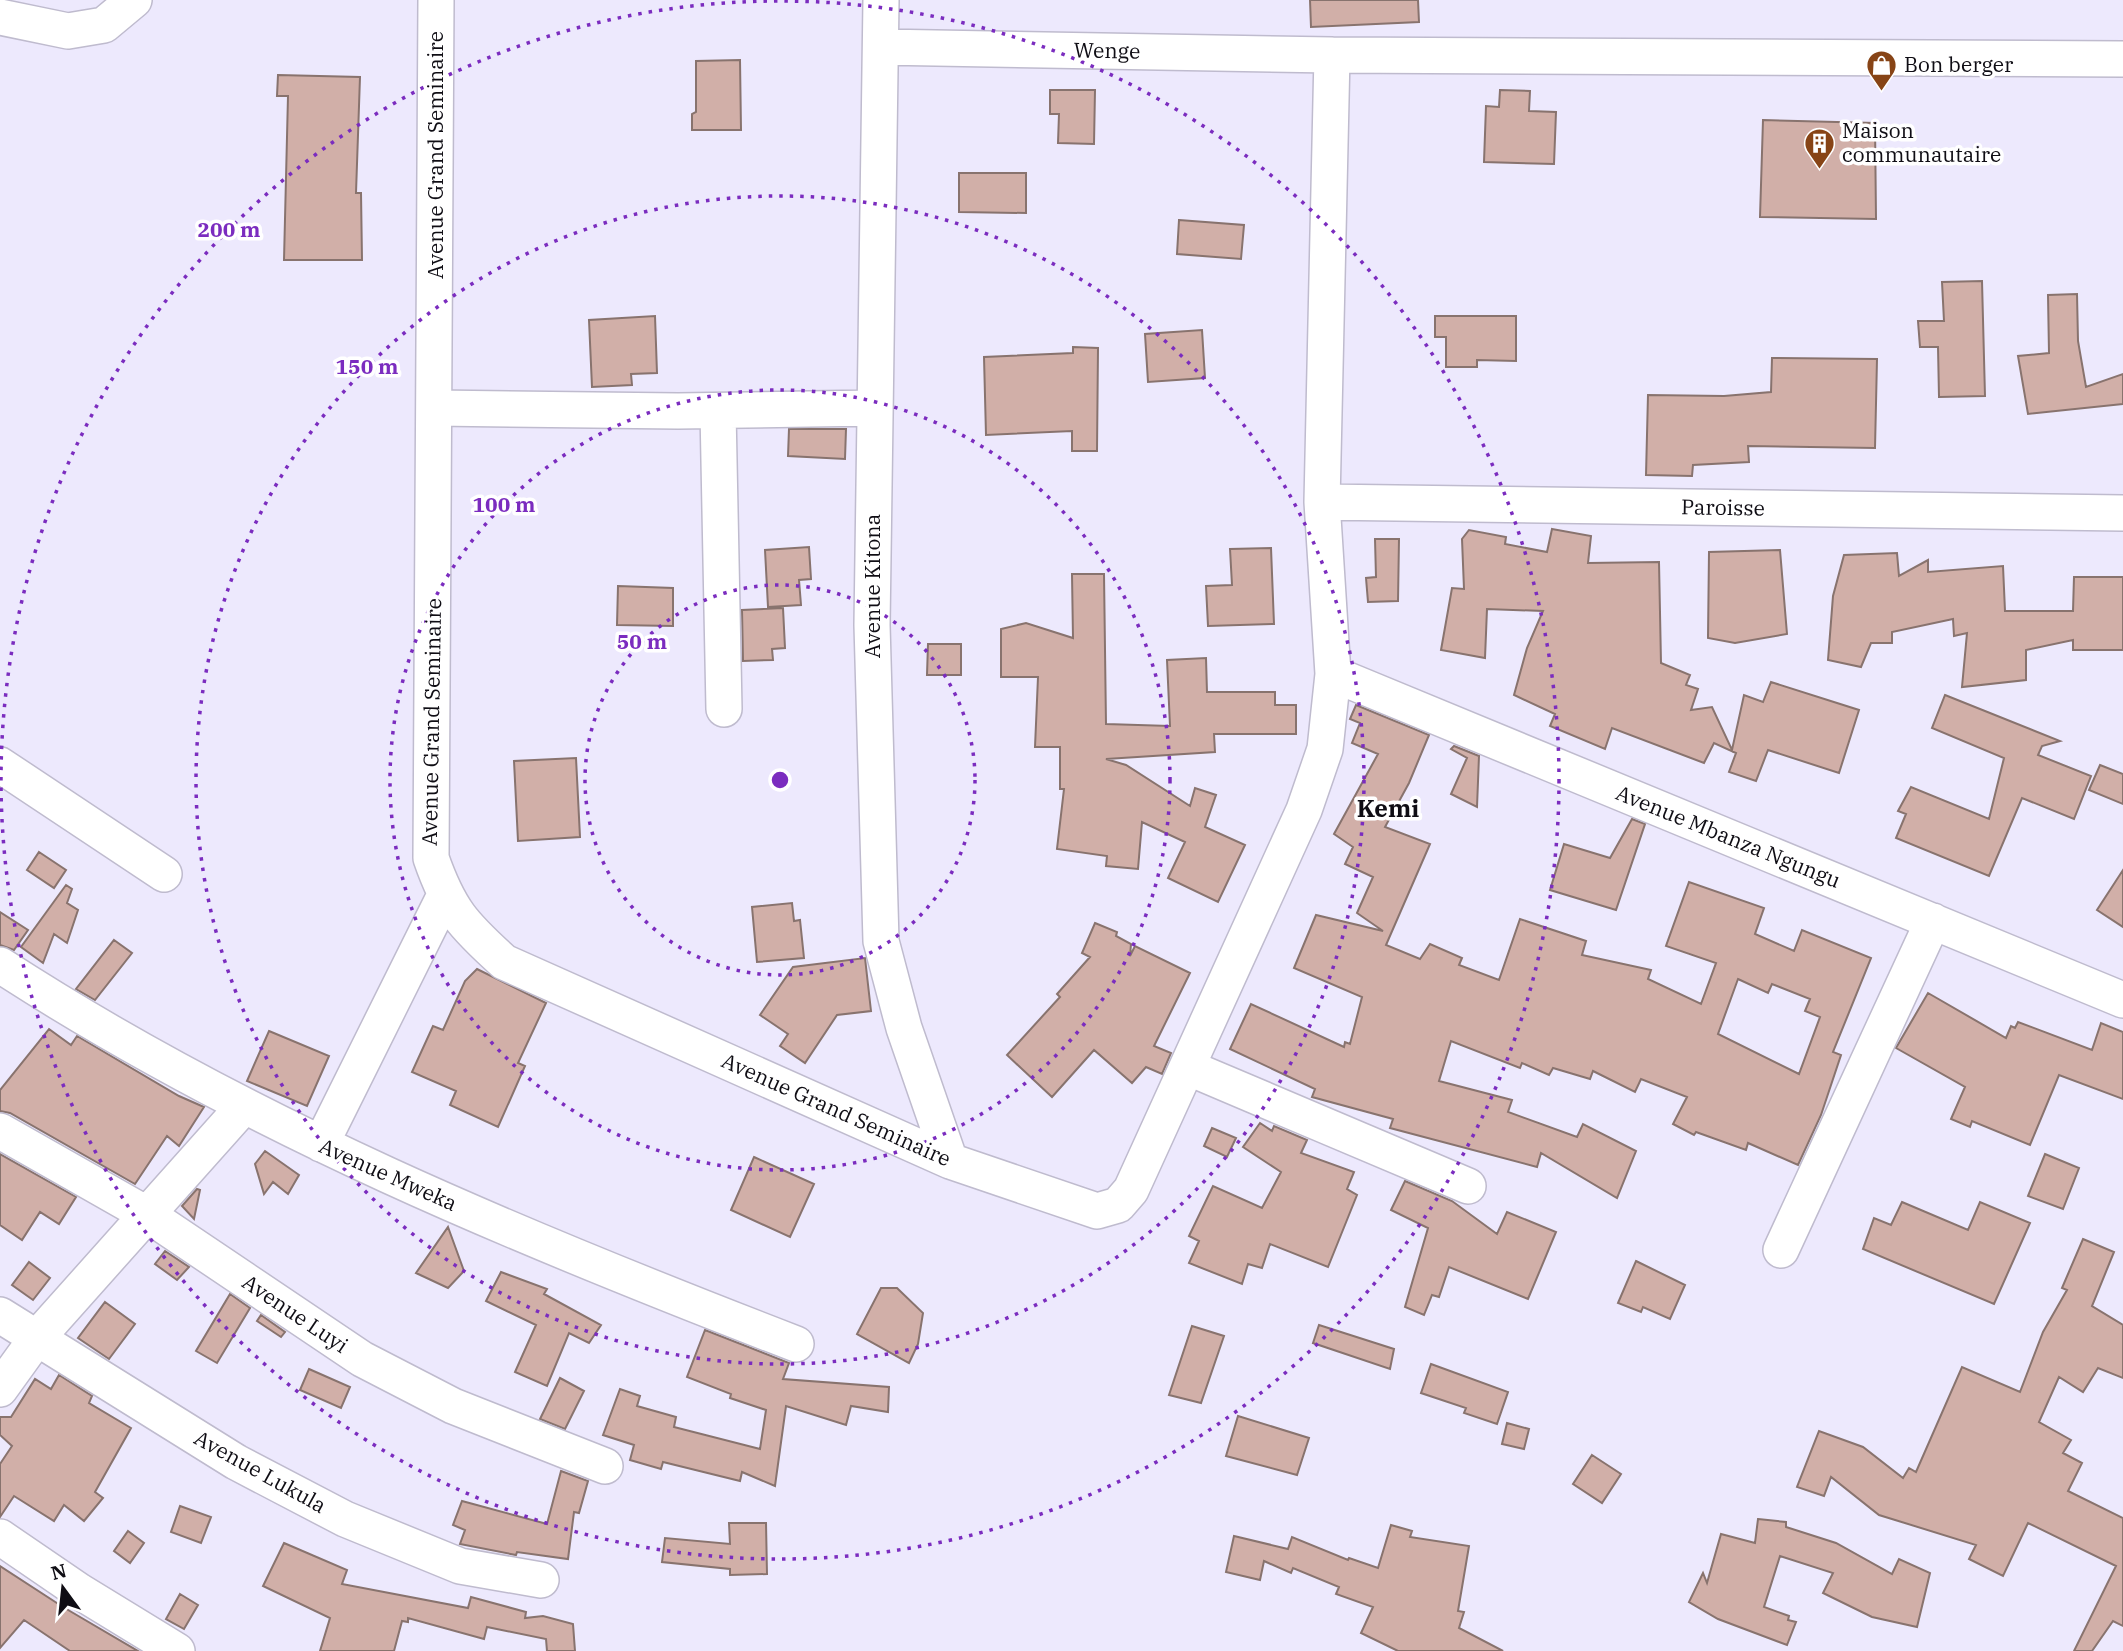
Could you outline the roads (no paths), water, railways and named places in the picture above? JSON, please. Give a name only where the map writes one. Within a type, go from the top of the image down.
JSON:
[{"type":"street","points":[[0,17],[68,31],[104,25],[134,0]]},
{"type":"street","name":"Avenue Grand Seminaire","points":[[436,0],[431,858],[444,897],[471,932],[504,962],[950,1161],[1097,1211],[1118,1205],[1131,1190],[1187,1067]]},
{"type":"street","name":"Avenue Kitona","points":[[881,0],[872,625],[881,941],[904,1028],[950,1161]]},
{"type":"street","name":"Wenge","points":[[881,47],[1332,55],[2123,58]]},
{"type":"street","points":[[1332,55],[1322,502],[1333,674],[1325,749],[1304,810],[1187,1067],[1468,1186]]},
{"type":"street","points":[[435,408],[718,411],[874,408]]},
{"type":"street","points":[[718,411],[724,709]]},
{"type":"street","name":"Paroisse","points":[[1322,502],[2123,513]]},
{"type":"street","name":"Avenue Mbanza Ngungu","points":[[1333,674],[2123,1000]]},
{"type":"street","points":[[0,765],[164,874]]},
{"type":"street","points":[[321,1144],[444,897]]},
{"type":"street","points":[[1781,1250],[1933,921]]},
{"type":"street","name":"Avenue Mweka","points":[[0,964],[113,1037],[243,1107],[576,1260],[796,1345]]},
{"type":"street","points":[[0,1389],[36,1339],[243,1107]]},
{"type":"street","name":"Avenue Luyi","points":[[0,1131],[148,1215],[362,1359],[453,1406],[606,1466]]},
{"type":"street","name":"Avenue Lukula","points":[[0,1315],[236,1462],[345,1519],[460,1566],[541,1580]]},
{"type":"street","points":[[0,1537],[79,1591],[177,1651]]},
{"type":"place","name":"Bon berger","points":[[1881,92]]},
{"type":"place","name":"Maison communautaire","points":[[1819,170]]},
{"type":"district","name":"Kemi","points":[[1388,809]]}]
